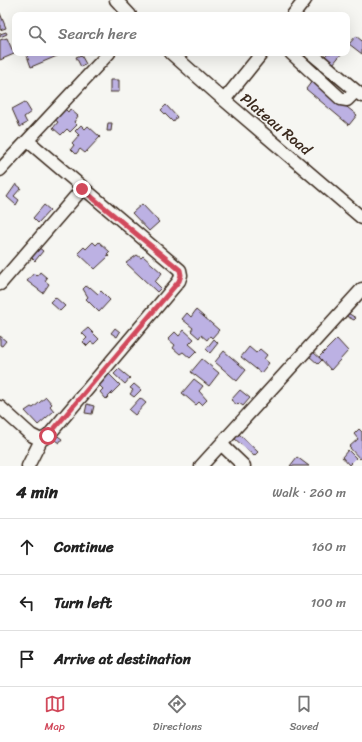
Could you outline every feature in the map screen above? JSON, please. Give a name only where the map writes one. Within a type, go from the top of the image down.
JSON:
[{"type":"street","points":[[116,0],[127,12]]},
{"type":"street","points":[[295,12],[305,0]]},
{"type":"street","points":[[0,170],[105,56]]},
{"type":"street","name":"Plateau Road","points":[[174,56],[362,218]]},
{"type":"street","points":[[224,100],[260,56]]},
{"type":"street","points":[[294,56],[341,99],[347,100],[359,93],[315,56]]},
{"type":"street","points":[[28,141],[82,189],[180,270],[181,275],[179,281],[48,436],[42,440],[28,466]]},
{"type":"street","points":[[0,284],[82,189]]},
{"type":"street","points":[[202,466],[362,289]]},
{"type":"street","points":[[0,407],[31,435],[42,440]]},
{"type":"street","points":[[221,444],[244,466]]},
{"type":"building","points":[[0,13],[6,28],[0,30]]},
{"type":"building","points":[[6,32],[7,34],[0,37],[0,34]]},
{"type":"building","points":[[356,36],[362,41],[362,54],[350,45]]},
{"type":"building","points":[[7,38],[12,49],[12,55],[0,60],[0,40]]},
{"type":"building","points":[[27,56],[57,56],[31,67]]},
{"type":"building","points":[[82,56],[86,64],[81,67],[76,57]]},
{"type":"building","points":[[325,56],[340,56],[333,64],[324,57]]},
{"type":"building","points":[[110,80],[119,80],[119,92],[110,92]]},
{"type":"building","points":[[313,80],[357,115],[349,125],[306,89]]},
{"type":"building","points":[[25,102],[31,112],[24,117],[27,123],[20,127],[12,109]]},
{"type":"building","points":[[166,105],[177,117],[173,122],[161,110]]},
{"type":"building","points":[[64,108],[68,112],[70,109],[78,116],[74,122],[77,125],[70,132],[67,129],[61,135],[53,128],[58,122],[54,119]]},
{"type":"building","points":[[108,123],[112,123],[111,131],[107,131]]},
{"type":"building","points":[[81,125],[85,129],[88,126],[100,137],[85,153],[80,149],[76,154],[71,149],[74,145],[72,143],[79,135],[75,131]]},
{"type":"building","points":[[16,184],[21,188],[14,196],[19,200],[16,205],[7,197]]},
{"type":"building","points":[[142,204],[159,222],[149,231],[132,213]]},
{"type":"building","points":[[44,205],[50,210],[38,223],[33,218]]},
{"type":"building","points":[[93,242],[96,245],[99,242],[110,252],[107,255],[109,256],[95,269],[78,253],[84,247],[86,249]]},
{"type":"building","points":[[38,247],[43,251],[35,261],[31,257]]},
{"type":"building","points":[[137,255],[141,258],[143,256],[162,273],[155,282],[161,288],[157,292],[126,263]]},
{"type":"building","points":[[40,272],[47,278],[45,281],[49,284],[43,293],[27,281],[34,273],[37,276]]},
{"type":"building","points":[[86,286],[89,288],[90,287],[98,294],[101,291],[110,300],[99,312],[86,299],[88,297],[83,289]]},
{"type":"building","points":[[55,297],[65,306],[60,311],[50,302]]},
{"type":"building","points":[[196,310],[219,330],[212,338],[210,336],[207,340],[201,335],[199,338],[191,331],[193,328],[182,319],[187,313],[191,317]]},
{"type":"building","points":[[346,312],[356,318],[354,320],[344,315]]},
{"type":"building","points":[[88,328],[99,339],[94,344],[91,342],[87,346],[83,342],[87,338],[82,333]]},
{"type":"building","points":[[115,328],[120,332],[117,337],[111,333]]},
{"type":"building","points":[[184,330],[194,339],[189,344],[197,351],[190,358],[183,352],[180,354],[173,348],[175,345],[168,339],[175,332],[179,336]]},
{"type":"building","points":[[0,336],[6,341],[2,346],[0,345]]},
{"type":"building","points":[[214,339],[218,343],[210,353],[206,349]]},
{"type":"building","points":[[337,339],[348,351],[331,370],[319,357]]},
{"type":"building","points":[[249,347],[256,353],[260,349],[267,355],[264,359],[269,363],[261,373],[241,357]]},
{"type":"building","points":[[224,351],[246,370],[237,381],[215,362]]},
{"type":"building","points":[[313,352],[322,360],[318,364],[309,356]]},
{"type":"building","points":[[202,359],[219,373],[209,386],[191,372]]},
{"type":"building","points":[[119,369],[130,378],[125,384],[114,374]]},
{"type":"building","points":[[109,374],[120,385],[106,399],[100,392],[103,389],[98,384]]},
{"type":"building","points":[[194,379],[203,386],[199,391],[207,400],[202,405],[199,402],[196,405],[182,393]]},
{"type":"building","points":[[134,384],[141,390],[134,397],[130,394],[133,390],[130,388]]},
{"type":"building","points":[[240,390],[250,398],[243,406],[239,403],[237,405],[231,400]]},
{"type":"building","points":[[46,397],[52,404],[50,406],[54,411],[38,425],[25,411],[31,407],[33,408]]},
{"type":"building","points":[[140,398],[146,403],[135,415],[129,410]]},
{"type":"building","points":[[87,404],[94,406],[92,414],[85,413]]},
{"type":"building","points":[[359,429],[362,432],[362,457],[360,459],[349,447],[358,439],[354,434]]},
{"type":"building","points":[[238,433],[258,452],[254,456],[234,438]]},
{"type":"building","points":[[55,434],[62,439],[59,443],[52,438]]},
{"type":"building","points":[[348,450],[356,458],[349,465],[342,457]]},
{"type":"building","points":[[297,457],[309,466],[290,466]]},
{"type":"route","points":[[48,436],[179,281],[181,275],[180,270],[82,189]]}]
